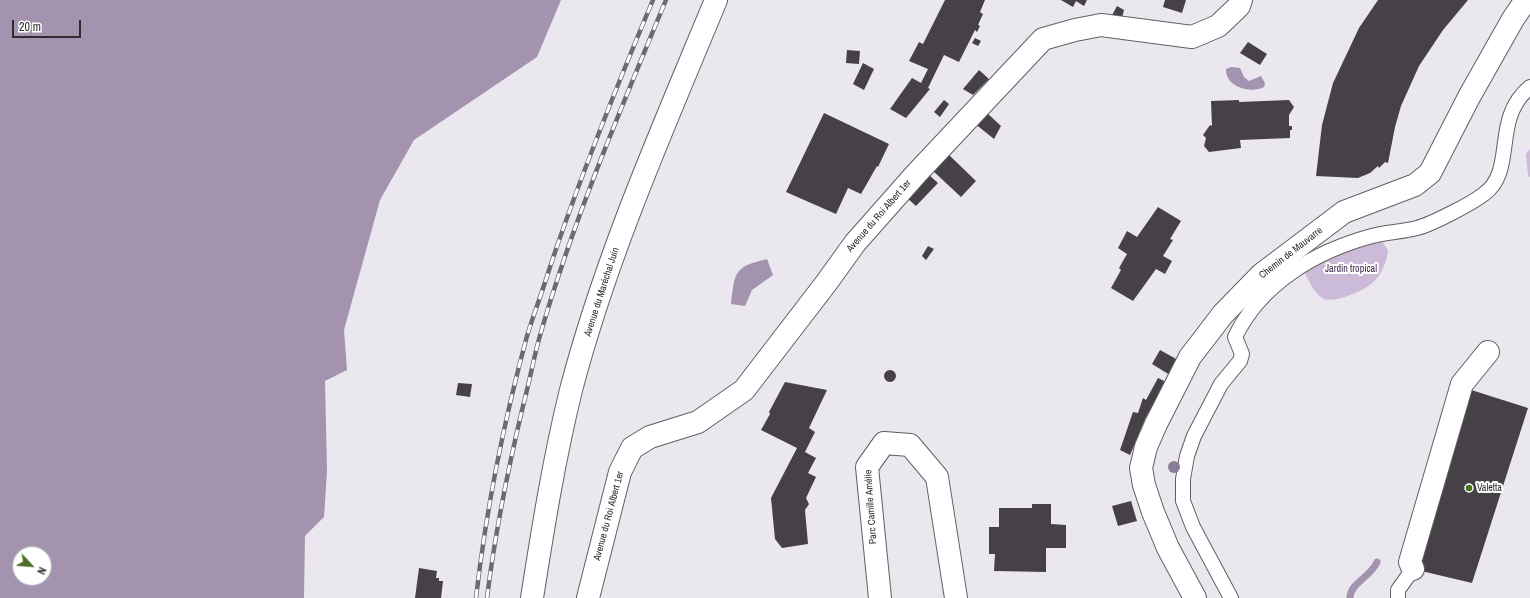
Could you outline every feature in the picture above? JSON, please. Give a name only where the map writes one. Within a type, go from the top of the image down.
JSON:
[{"type":"street","name":"Avenue du Maréchal Juin","points":[[532,598],[546,506],[571,390],[606,276],[659,135],[716,0]]},
{"type":"street","name":"Avenue du Roi Albert 1er","points":[[588,598],[620,472],[632,448],[650,437],[698,422],[744,390],[827,282],[854,243],[916,174],[1043,39],[1074,30],[1101,25],[1192,37],[1218,26],[1238,6],[1241,0]]},
{"type":"street","name":"Chemin de Mauvarre","points":[[1195,598],[1168,548],[1153,512],[1144,484],[1141,468],[1146,447],[1156,424],[1190,357],[1223,314],[1262,274],[1344,212],[1415,185],[1430,173],[1469,97],[1513,19],[1526,0]]},
{"type":"street","points":[[1413,569],[1410,562],[1462,384],[1488,352]]},
{"type":"street","name":"Parc Camille Amélie","points":[[880,598],[867,467],[884,443],[910,445],[937,477],[956,598]]},
{"type":"lane","points":[[1231,598],[1193,527],[1183,502],[1183,479],[1187,456],[1194,436],[1221,384],[1240,361],[1242,354],[1235,337],[1240,326],[1252,308],[1272,288],[1283,278],[1312,259],[1368,237],[1417,228],[1458,209],[1485,194],[1499,176],[1508,118],[1520,95],[1530,87]]},
{"type":"lane","points":[[1398,598],[1398,590],[1413,569]]},
{"type":"green space","points":[[1530,149],[1530,177],[1528,176],[1526,154]]},
{"type":"green space","name":"Jardin tropical","points":[[1381,240],[1388,250],[1386,260],[1379,275],[1369,286],[1354,294],[1334,300],[1324,299],[1315,291],[1305,274],[1312,259]]},
{"type":"shaded area","points":[[0,0],[561,0],[537,57],[414,140],[380,200],[344,330],[347,370],[325,381],[327,471],[324,517],[305,536],[304,598],[0,598]]},
{"type":"shaded area","points":[[1231,67],[1240,68],[1244,77],[1249,81],[1261,76],[1265,83],[1264,87],[1252,90],[1234,84],[1227,75],[1226,69]]},
{"type":"shaded area","points":[[767,259],[773,275],[752,290],[745,306],[731,304],[735,277],[738,272],[748,265]]},
{"type":"building","points":[[945,0],[985,0],[980,12],[983,14],[978,25],[980,26],[977,32],[975,30],[959,62],[944,55],[928,88],[930,89],[906,118],[890,109],[912,78],[921,83],[928,69],[909,61],[919,42],[923,44]]},
{"type":"building","points":[[1061,0],[1087,0],[1084,6],[1076,1],[1073,7]]},
{"type":"building","points":[[1165,0],[1186,0],[1182,13],[1163,7]]},
{"type":"building","points":[[1378,0],[1468,0],[1443,30],[1419,66],[1401,106],[1388,163],[1385,162],[1379,168],[1378,166],[1370,173],[1358,178],[1316,176],[1322,125],[1333,83],[1359,28]]},
{"type":"building","points":[[1117,6],[1124,10],[1122,18],[1111,17]]},
{"type":"building","points":[[975,38],[981,41],[978,46],[972,43]]},
{"type":"building","points":[[1248,42],[1267,54],[1260,65],[1240,53]]},
{"type":"building","points":[[847,50],[860,51],[859,64],[846,63]]},
{"type":"building","points":[[863,63],[874,69],[864,90],[853,84]]},
{"type":"building","points":[[979,70],[989,79],[973,95],[963,89]]},
{"type":"building","points":[[944,100],[949,104],[940,117],[934,112]]},
{"type":"building","points":[[1239,100],[1239,102],[1289,100],[1294,107],[1289,115],[1289,126],[1292,126],[1292,130],[1290,130],[1290,138],[1240,140],[1241,148],[1209,152],[1204,146],[1206,138],[1203,135],[1210,125],[1212,126],[1211,101]]},
{"type":"building","points":[[985,111],[1001,126],[994,139],[974,123]]},
{"type":"building","points":[[824,113],[889,144],[878,167],[877,166],[861,194],[848,188],[836,214],[786,192]]},
{"type":"building","points":[[947,153],[976,181],[961,197],[932,170]]},
{"type":"building","points":[[928,174],[938,183],[916,206],[906,197]]},
{"type":"building","points":[[1158,207],[1181,221],[1170,239],[1173,240],[1163,256],[1172,261],[1165,274],[1156,269],[1133,301],[1111,288],[1121,270],[1119,268],[1127,254],[1118,248],[1127,231],[1137,237]]},
{"type":"building","points":[[928,246],[934,249],[926,260],[922,256]]},
{"type":"building","points":[[1160,350],[1178,360],[1170,375],[1152,364]]},
{"type":"building","points":[[888,370],[892,370],[896,376],[892,382],[888,382],[884,378],[884,374]]},
{"type":"building","points":[[1158,378],[1166,382],[1146,417],[1130,455],[1120,450],[1133,412],[1138,413],[1143,398],[1146,400]]},
{"type":"building","points":[[785,382],[827,390],[809,428],[815,432],[805,452],[816,458],[808,473],[816,477],[806,498],[809,504],[805,510],[808,544],[782,548],[775,539],[771,498],[797,448],[761,430]]},
{"type":"building","points":[[458,383],[472,384],[470,397],[456,395]]},
{"type":"building","name":"Valetta","points":[[1465,388],[1528,408],[1472,583],[1413,569]]},
{"type":"building","points":[[1131,501],[1137,521],[1118,526],[1112,506]]},
{"type":"building","points":[[1032,504],[1051,504],[1051,524],[1066,525],[1066,548],[1046,548],[1046,572],[994,571],[995,554],[989,554],[989,527],[999,527],[999,508],[1032,508]]},
{"type":"building","points":[[419,568],[437,571],[436,578],[439,578],[439,581],[443,581],[441,598],[415,598]]},
{"type":"waterway","points":[[1350,598],[1353,588],[1370,572],[1377,562]]},
{"type":"railway","points":[[476,598],[490,499],[503,433],[527,336],[586,166],[653,0]]},
{"type":"railway","points":[[487,598],[507,477],[539,339],[566,253],[582,210],[614,125],[666,0]]},
{"type":"place","name":"Valetta","points":[[1469,488]]}]
